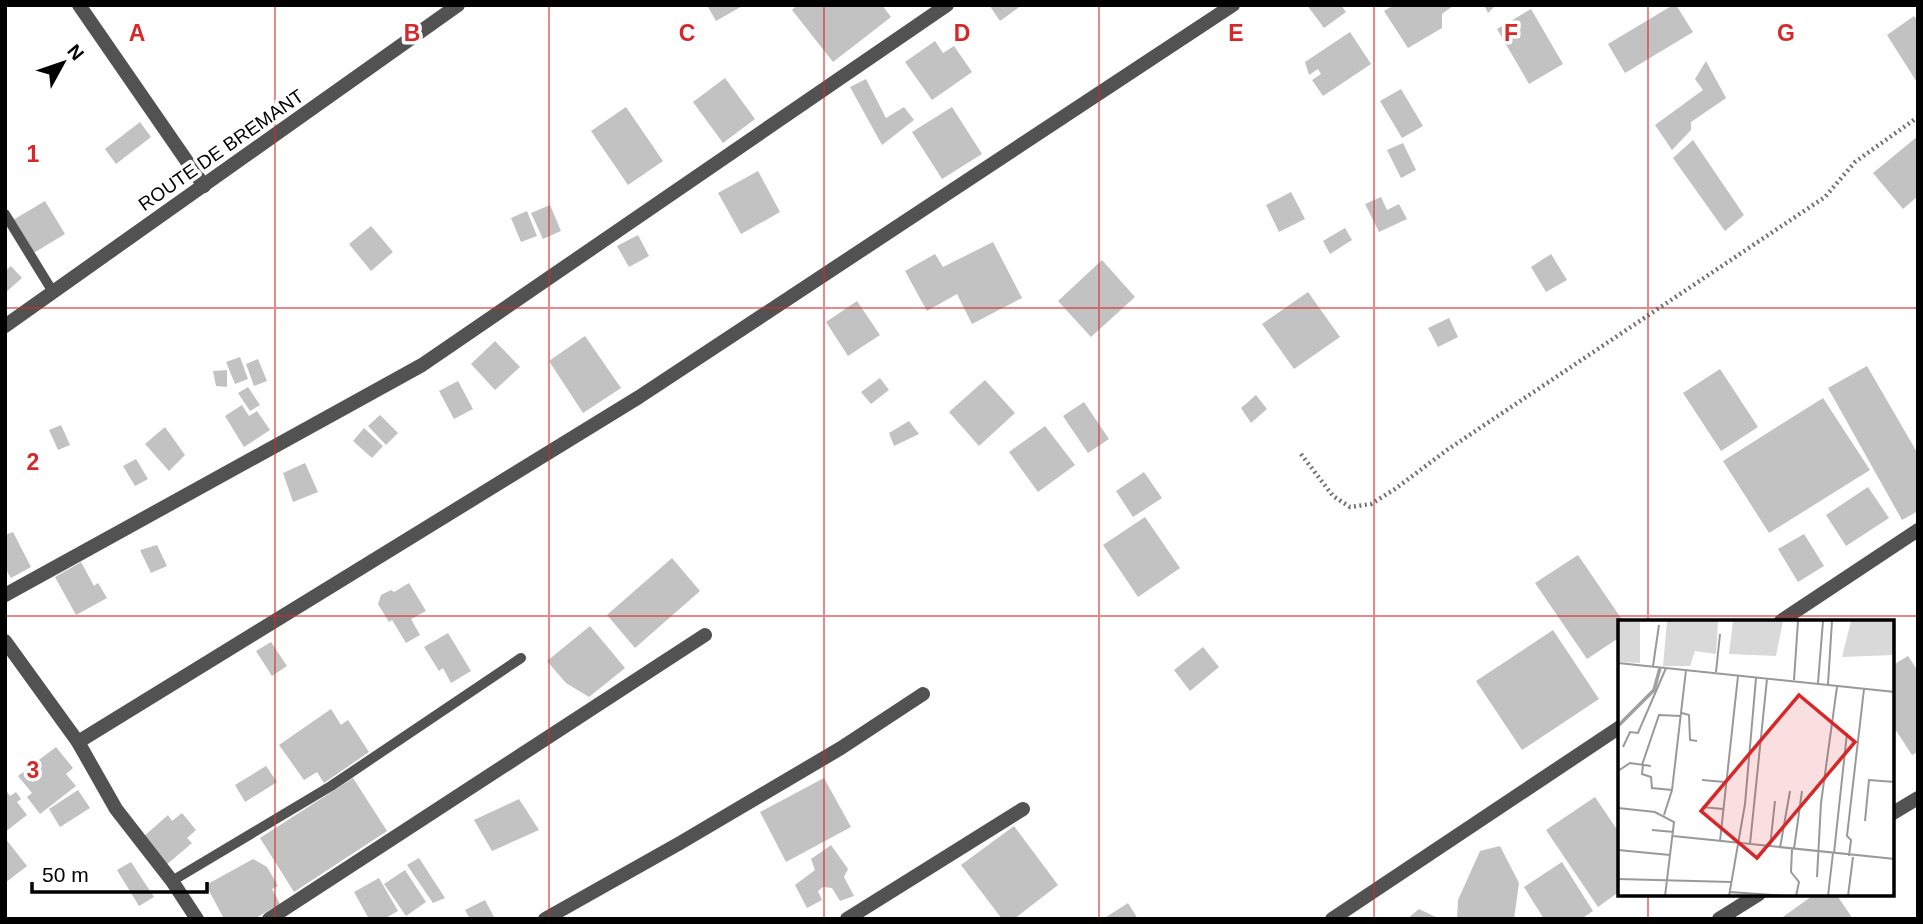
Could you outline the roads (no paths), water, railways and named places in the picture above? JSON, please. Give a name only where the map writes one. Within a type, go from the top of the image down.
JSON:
[{"type":"street","points":[[79,5],[204,186]]},
{"type":"street","name":"ROUTE DE BREMANT","points":[[5,326],[458,5]]},
{"type":"street","points":[[5,595],[422,365],[947,5]]},
{"type":"street","points":[[78,741],[639,397],[1233,5]]},
{"type":"street","points":[[1783,620],[1918,530]]},
{"type":"street","points":[[269,919],[705,635]]},
{"type":"street","points":[[5,641],[78,741],[117,809],[172,881],[197,919]]},
{"type":"street","points":[[545,919],[830,755],[923,694]]},
{"type":"street","points":[[1332,919],[1618,728]]},
{"type":"street","points":[[1895,812],[1918,799]]},
{"type":"street","points":[[847,919],[1023,809]]},
{"type":"street","points":[[1719,919],[1756,896]]},
{"type":"lane","points":[[5,214],[53,292]]},
{"type":"lane","points":[[172,881],[331,786],[521,659]]}]
